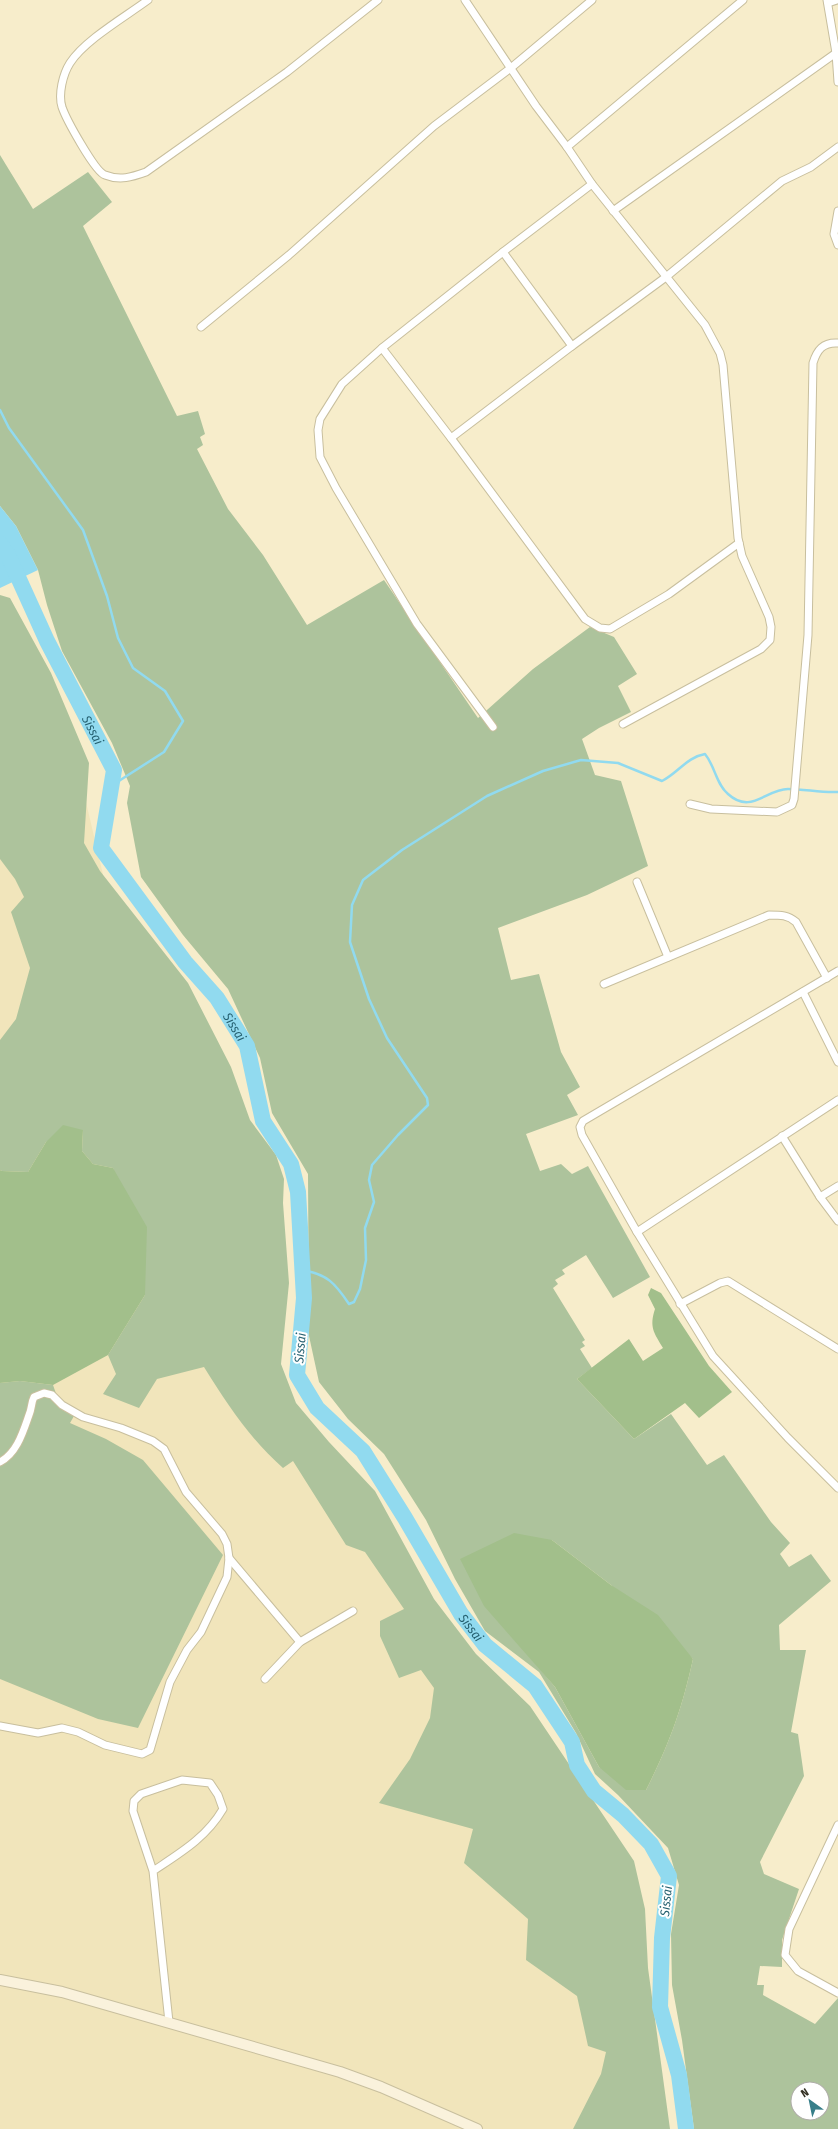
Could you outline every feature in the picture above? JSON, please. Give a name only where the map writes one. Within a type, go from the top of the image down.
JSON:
[{"type":"street","points":[[148,0],[82,48],[70,63],[61,90],[62,106],[94,166],[104,175],[120,179],[146,172],[288,72],[378,0]]},
{"type":"street","points":[[465,0],[512,67],[536,106],[567,147],[592,184],[705,325],[720,353],[723,365],[739,543],[742,556],[769,617],[772,634],[770,640],[761,649],[623,724]]},
{"type":"street","points":[[201,327],[290,255],[434,126],[512,67],[592,0]]},
{"type":"street","points":[[567,147],[743,0]]},
{"type":"street","points":[[837,0],[828,1],[836,53],[838,82]]},
{"type":"street","points":[[613,211],[836,53]]},
{"type":"street","points":[[450,438],[666,277],[782,181],[811,167],[838,147]]},
{"type":"street","points":[[493,727],[417,624],[336,488],[320,457],[318,430],[320,419],[328,403],[342,384],[382,348],[592,184]]},
{"type":"street","points":[[838,211],[834,234],[838,245]]},
{"type":"street","points":[[503,252],[572,346]]},
{"type":"street","points":[[690,804],[711,808],[777,812],[792,805],[794,799],[808,635],[813,363],[819,349],[825,345],[838,343]]},
{"type":"street","points":[[382,348],[585,619],[600,628],[610,629],[669,594],[739,543]]},
{"type":"street","points":[[637,882],[668,957]]},
{"type":"street","points":[[604,984],[769,915],[783,915],[790,917],[796,922],[827,978]]},
{"type":"street","points":[[838,971],[583,1121],[580,1125],[582,1135],[637,1232],[713,1356],[788,1438],[838,1488]]},
{"type":"street","points":[[803,992],[838,1062]]},
{"type":"street","points":[[637,1232],[838,1100]]},
{"type":"street","points":[[782,1136],[820,1197],[838,1221]]},
{"type":"street","points":[[820,1197],[838,1186]]},
{"type":"street","points":[[680,1304],[720,1283],[728,1281],[838,1349]]},
{"type":"street","points":[[0,1462],[11,1455],[17,1445],[30,1414],[30,1404],[34,1397],[44,1393],[52,1395],[62,1405],[83,1417],[143,1436],[164,1449],[186,1492],[222,1534],[227,1544],[229,1558],[227,1577],[216,1602],[170,1682],[150,1750],[142,1754],[105,1745],[78,1732],[62,1728],[38,1733],[0,1726]]},
{"type":"street","points":[[229,1558],[300,1642]]},
{"type":"street","points":[[265,1679],[300,1642],[353,1611]]},
{"type":"street","points":[[153,1871],[194,1844],[214,1825],[223,1809],[218,1795],[210,1783],[182,1780],[141,1794],[134,1801],[133,1811],[153,1871],[169,2022]]},
{"type":"street","points":[[838,1826],[789,1930],[785,1955],[798,1971],[838,1993]]},
{"type":"street","points":[[0,1980],[62,1992],[340,2072],[381,2087],[477,2129]]},
{"type":"shaded area","points":[[0,621],[77,764],[109,900],[270,1370],[430,1604],[536,1732],[628,2129],[0,2129]]},
{"type":"green space","points":[[0,155],[33,209],[88,172],[112,202],[83,226],[177,416],[198,411],[205,434],[200,437],[203,445],[197,449],[228,509],[263,555],[307,625],[384,580],[478,718],[533,669],[590,627],[614,637],[637,674],[618,686],[631,712],[599,728],[582,739],[595,775],[621,781],[648,866],[587,895],[498,928],[511,980],[539,974],[561,1052],[580,1087],[567,1095],[578,1115],[526,1134],[540,1171],[561,1164],[572,1174],[588,1166],[650,1277],[613,1298],[586,1255],[562,1270],[565,1274],[555,1280],[558,1284],[553,1288],[585,1340],[582,1342],[585,1346],[580,1349],[592,1368],[577,1379],[634,1439],[671,1414],[707,1465],[724,1455],[771,1522],[790,1543],[780,1554],[789,1567],[811,1554],[831,1581],[779,1625],[780,1650],[806,1650],[791,1732],[798,1734],[804,1776],[760,1862],[764,1874],[799,1889],[782,1940],[782,1967],[760,1966],[757,1985],[764,1985],[763,1995],[815,2024],[838,1998],[838,2129],[694,2129],[682,2040],[672,1985],[671,1934],[679,1885],[668,1848],[618,1795],[595,1774],[576,1733],[539,1672],[485,1631],[455,1579],[426,1520],[384,1454],[348,1419],[319,1382],[309,1336],[308,1174],[272,1113],[260,1058],[228,989],[183,935],[141,877],[127,803],[130,786],[112,743],[62,651],[47,605],[38,570],[16,526],[0,506]],"holes":[[[552,1540],[611,1585],[693,1659],[674,1726],[662,1758],[646,1790],[599,1767],[555,1687],[524,1650]]]},
{"type":"green space","points":[[0,595],[10,598],[51,673],[89,763],[84,843],[100,871],[188,983],[231,1067],[250,1120],[276,1155],[284,1179],[283,1203],[289,1283],[281,1364],[296,1403],[329,1442],[375,1491],[434,1599],[476,1654],[530,1706],[634,1861],[645,1909],[648,1968],[670,2129],[573,2129],[601,2074],[606,2052],[588,2046],[577,1996],[526,1960],[528,1919],[464,1863],[473,1829],[379,1803],[410,1759],[430,1718],[434,1688],[421,1670],[399,1678],[380,1636],[380,1621],[404,1609],[365,1552],[346,1545],[293,1461],[283,1468],[271,1457],[230,1408],[204,1367],[157,1379],[139,1408],[103,1394],[116,1374],[108,1355],[145,1295],[113,1168],[93,1164],[82,1151],[83,1130],[46,1142],[28,1172],[0,1170],[0,1040],[16,1019],[30,968],[11,912],[24,897],[15,879],[0,859]]},
{"type":"green space","points":[[63,1125],[83,1130],[82,1151],[93,1164],[113,1168],[147,1227],[145,1295],[108,1355],[53,1385],[20,1381],[0,1383],[0,1170],[28,1172],[46,1142]]},
{"type":"green space","points":[[651,1288],[661,1293],[709,1366],[732,1392],[699,1418],[685,1403],[634,1439],[577,1379],[629,1339],[643,1361],[663,1348],[653,1330],[652,1321],[655,1309],[648,1295]]},
{"type":"green space","points":[[20,1381],[53,1385],[61,1408],[74,1416],[70,1423],[106,1439],[143,1460],[223,1555],[138,1728],[98,1719],[0,1679],[0,1383]]},
{"type":"green space","points":[[514,1533],[552,1540],[611,1585],[658,1615],[693,1659],[674,1726],[662,1758],[646,1790],[626,1790],[599,1767],[555,1687],[484,1606],[460,1559]]},
{"type":"water","points":[[0,506],[16,526],[38,570],[0,588]]},
{"type":"waterway","points":[[0,410],[9,428],[83,530],[107,596],[118,638],[133,668],[165,691],[183,721],[164,752],[111,786]]},
{"type":"waterway","name":"Sissai","points":[[0,544],[8,555],[47,641],[114,770],[101,848],[185,962],[217,998],[247,1046],[263,1121],[291,1164],[298,1192],[304,1298],[297,1375],[317,1408],[363,1451],[405,1518],[461,1614],[485,1645],[535,1686],[572,1742],[577,1765],[594,1791],[623,1815],[651,1844],[669,1876],[662,1938],[660,2007],[679,2075],[686,2129]]},
{"type":"waterway","points":[[302,1270],[324,1277],[335,1285],[349,1304],[354,1302],[360,1289],[366,1260],[365,1228],[374,1202],[369,1180],[372,1165],[398,1135],[428,1105],[427,1098],[387,1038],[369,999],[350,942],[352,905],[363,880],[402,850],[487,796],[543,771],[581,760],[618,763],[662,781],[693,758],[705,754],[724,790],[736,800],[744,802],[751,802],[780,790],[788,789],[838,792]]}]
